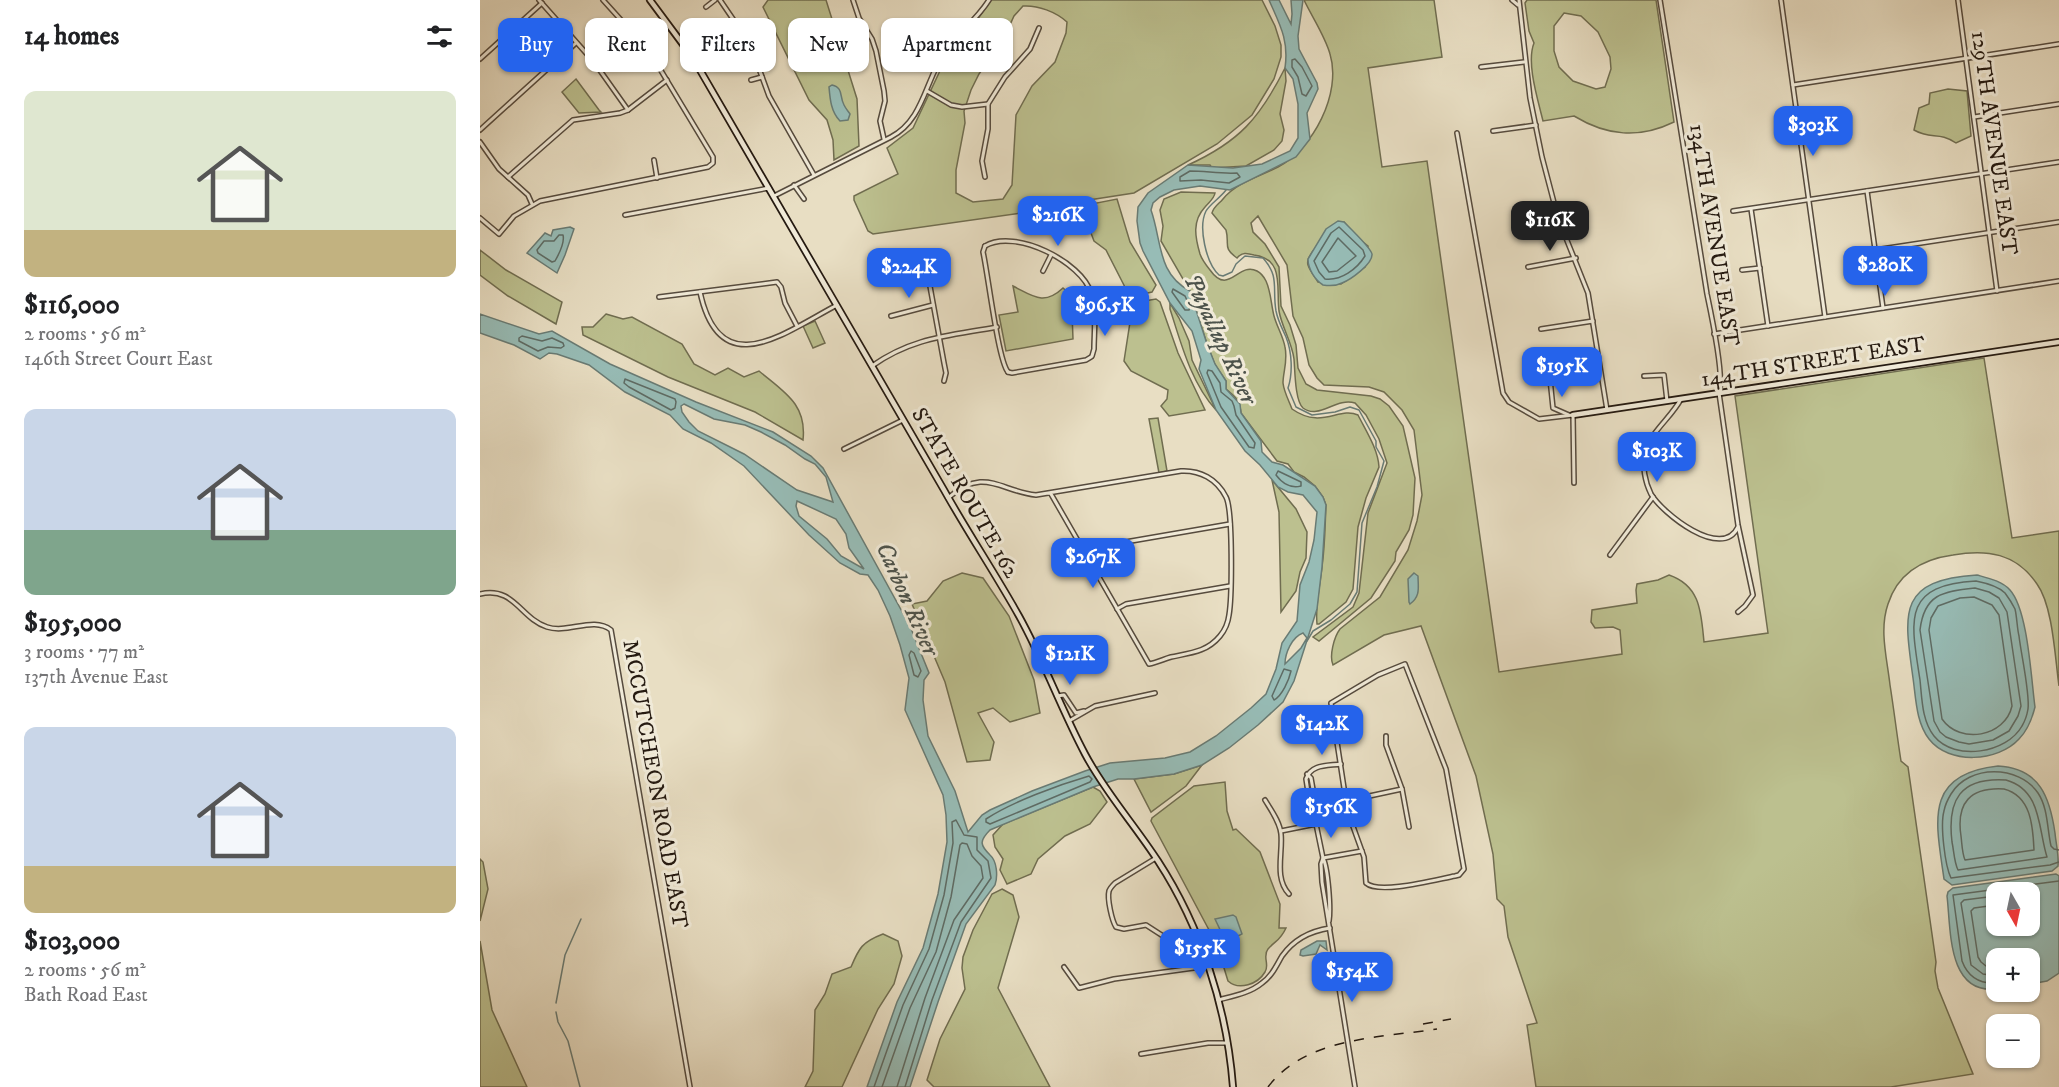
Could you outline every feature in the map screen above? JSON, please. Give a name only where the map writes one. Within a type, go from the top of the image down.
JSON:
[{"type":"main road","name":"STATE ROUTE 162","points":[[650,0],[693,58],[1019,616],[1067,722],[1087,759],[1156,858],[1185,909],[1208,966],[1218,1000],[1228,1043],[1233,1087]]},
{"type":"main road","name":"144TH STREET EAST","points":[[1571,415],[2059,342]]},
{"type":"street","points":[[480,218],[499,234],[514,216],[532,204],[708,167],[713,163],[713,157],[667,80],[639,41],[603,0]]},
{"type":"street","points":[[706,7],[717,0],[731,18]]},
{"type":"street","points":[[853,0],[859,18],[873,41],[876,51],[885,101],[880,124],[884,140]]},
{"type":"street","points":[[774,196],[903,130],[913,119],[948,48],[989,0]]},
{"type":"street","points":[[1512,0],[1520,6]]},
{"type":"street","points":[[1518,0],[1525,62],[1536,125],[1554,206],[1588,293],[1606,410]]},
{"type":"street","name":"134TH AVENUE EAST","points":[[1660,0],[1720,374],[1719,393],[1738,525],[1753,595],[1738,612]]},
{"type":"street","points":[[1781,0],[1825,317]]},
{"type":"street","name":"129TH AVENUE EAST","points":[[1958,0],[1997,291]]},
{"type":"street","points":[[480,59],[540,2],[611,84],[628,110]]},
{"type":"street","points":[[985,177],[982,161],[988,129],[988,104],[1005,77],[1030,49],[1039,28]]},
{"type":"street","points":[[480,130],[576,42]]},
{"type":"street","points":[[1793,85],[2059,44]]},
{"type":"street","points":[[1481,67],[1525,62]]},
{"type":"street","points":[[760,72],[769,96],[814,175]]},
{"type":"street","points":[[751,80],[762,77]]},
{"type":"street","points":[[508,177],[573,120],[609,116],[628,110],[667,80]]},
{"type":"street","points":[[927,91],[951,105],[962,107],[988,104]]},
{"type":"street","points":[[1974,117],[2059,104]]},
{"type":"street","points":[[1493,131],[1536,125]]},
{"type":"street","points":[[1457,133],[1503,393],[1509,402],[1539,418],[1562,418],[1571,415]]},
{"type":"street","points":[[480,142],[499,169],[528,195],[532,204]]},
{"type":"street","points":[[654,160],[657,178]]},
{"type":"street","points":[[1733,211],[2059,162]]},
{"type":"street","points":[[794,185],[804,199]]},
{"type":"street","points":[[625,215],[769,188]]},
{"type":"street","points":[[1867,191],[1883,308]]},
{"type":"street","points":[[1751,209],[1768,326]]},
{"type":"street","points":[[1875,250],[2059,222]]},
{"type":"street","points":[[1002,242],[1022,243],[1066,263],[1083,277],[1092,294],[1094,357],[1008,372],[1004,366],[996,327],[983,252],[985,246],[1002,242]]},
{"type":"street","points":[[981,243],[985,246]]},
{"type":"street","points":[[898,260],[915,254],[925,259],[946,373],[944,381]]},
{"type":"street","points":[[1042,271],[1051,255]]},
{"type":"street","points":[[1528,267],[1576,258]]},
{"type":"street","points":[[1742,270],[1760,268]]},
{"type":"street","points":[[1714,334],[2059,281]]},
{"type":"street","points":[[659,297],[777,282],[797,326]]},
{"type":"street","points":[[700,292],[711,327],[725,338],[742,345],[764,343],[837,305]]},
{"type":"street","points":[[891,316],[933,305]]},
{"type":"street","points":[[1541,329],[1593,321]]},
{"type":"street","points":[[872,366],[905,346],[939,337],[996,327]]},
{"type":"street","points":[[1005,376],[1008,372]]},
{"type":"street","points":[[1644,376],[1664,375],[1667,401]]},
{"type":"street","points":[[1550,379],[1553,408],[1571,415]]},
{"type":"street","points":[[1681,398],[1645,450],[1646,479],[1653,497],[1690,528],[1707,537],[1722,539],[1730,537],[1738,525]]},
{"type":"street","points":[[1571,415],[1574,483]]},
{"type":"street","points":[[844,449],[903,420]]},
{"type":"street","points":[[948,498],[971,485],[991,481],[1029,494],[1051,494],[1181,471],[1198,472],[1215,482],[1227,500],[1230,513],[1229,616],[1218,639],[1202,650],[1151,664],[1145,658],[1084,555],[1051,494]]},
{"type":"street","points":[[1610,555],[1653,497]]},
{"type":"street","points":[[1084,555],[1090,550],[1108,545],[1230,525]]},
{"type":"street","points":[[1117,609],[1126,604],[1230,586]]},
{"type":"street","name":"MCCUTCHEON ROAD EAST","points":[[480,594],[502,593],[531,618],[547,627],[565,629],[600,625],[609,628],[613,634],[690,1087]]},
{"type":"street","points":[[1405,664],[1446,769],[1464,861],[1464,872],[1455,876],[1397,886],[1368,885],[1362,851],[1346,801],[1330,706],[1331,702],[1378,675],[1405,664]]},
{"type":"street","points":[[1056,697],[1064,695],[1074,711],[1078,713],[1101,704],[1155,693]]},
{"type":"street","points":[[1067,722],[1084,711]]},
{"type":"street","points":[[1386,736],[1386,745],[1402,789],[1409,827]]},
{"type":"street","points":[[1341,764],[1310,770],[1307,774],[1311,778],[1318,818],[1316,824],[1323,858],[1327,865],[1331,908],[1329,921],[1355,1087]]},
{"type":"street","points":[[1346,801],[1402,789]]},
{"type":"street","points":[[1265,800],[1281,831],[1280,873],[1283,886],[1289,894]]},
{"type":"street","points":[[1281,831],[1316,824]]},
{"type":"street","points":[[1323,858],[1362,851]]},
{"type":"street","points":[[1156,858],[1115,883],[1109,894],[1112,918],[1116,927],[1124,929],[1146,925],[1163,936]]},
{"type":"street","points":[[1218,1000],[1256,988],[1268,978],[1296,941],[1313,932],[1330,928]]},
{"type":"street","points":[[1064,967],[1079,988],[1114,979],[1208,966]]},
{"type":"street","points":[[1141,1054],[1208,1043],[1228,1043]]},
{"type":"green space","points":[[768,0],[826,0],[832,18],[788,18],[788,58],[776,33],[776,18],[768,18],[763,7]]},
{"type":"green space","points":[[991,0],[1262,0],[1275,26],[1281,45],[1281,57],[1274,79],[1252,115],[1217,144],[1134,193],[1050,206],[1042,210],[873,234],[868,231],[854,196],[898,174],[887,148],[913,128],[939,72],[980,72],[964,111],[965,123],[956,170],[956,193],[973,202],[1003,199],[1012,185],[1016,115],[1032,86],[1055,62],[1066,33],[1067,22],[1046,10],[1023,6],[1013,18],[978,18]]},
{"type":"green space","points":[[1304,0],[1434,0],[1442,57],[1368,68],[1382,167],[1427,161],[1499,672],[1622,654],[1620,630],[1613,627],[1595,628],[1591,622],[1592,610],[1637,603],[1637,584],[1658,580],[1669,575],[1688,586],[1693,593],[1700,611],[1704,642],[1768,633],[1735,396],[1984,358],[2012,538],[2059,531],[2059,686],[2053,633],[2047,605],[2037,584],[2029,574],[2020,566],[2000,556],[1989,553],[1966,553],[1932,560],[1913,569],[1892,593],[1884,624],[1901,761],[1908,767],[1938,988],[1973,1074],[1891,1087],[1536,1087],[1527,1025],[1537,1023],[1508,937],[1504,906],[1497,899],[1493,854],[1476,776],[1421,626],[1384,635],[1333,665],[1332,661],[1333,647],[1340,629],[1380,597],[1408,550],[1422,495],[1414,430],[1402,410],[1384,392],[1369,387],[1324,385],[1317,378],[1309,365],[1303,338],[1293,316],[1287,265],[1258,216],[1251,223],[1253,232],[1265,244],[1279,267],[1281,306],[1290,325],[1296,345],[1298,368],[1306,384],[1317,390],[1371,396],[1389,406],[1403,426],[1415,478],[1413,515],[1409,530],[1396,552],[1395,561],[1371,598],[1319,641],[1313,637],[1353,607],[1359,593],[1368,513],[1387,463],[1379,439],[1366,415],[1355,403],[1341,403],[1315,411],[1309,411],[1300,404],[1293,353],[1279,311],[1275,268],[1264,258],[1245,254],[1237,258],[1232,254],[1228,248],[1226,230],[1212,213],[1215,207],[1235,188],[1291,159],[1313,134],[1322,118],[1332,86],[1333,69],[1328,47]],"holes":[[[1344,222],[1368,246],[1365,267],[1341,284],[1318,282],[1308,265],[1308,260],[1315,248]]]},
{"type":"green space","points":[[1527,0],[1656,0],[1674,122],[1648,131],[1623,133],[1599,128],[1574,116],[1543,121],[1534,82],[1531,61],[1534,43],[1529,31],[1525,3]],"holes":[[[1564,13],[1581,16],[1598,32],[1610,57],[1611,69],[1605,87],[1596,89],[1573,81],[1559,67],[1554,51],[1554,26]]]},
{"type":"green space","points":[[1285,68],[1286,81],[1280,114],[1284,130],[1282,141],[1274,150],[1246,166],[1212,168],[1210,165],[1188,165],[1221,147],[1246,127],[1257,115]]},
{"type":"green space","points":[[795,72],[849,72],[857,99],[859,146],[834,160],[833,140],[827,120],[809,100]]},
{"type":"green space","points":[[576,79],[601,112],[579,113],[562,92]]},
{"type":"green space","points":[[1948,89],[1967,91],[1971,136],[1956,143],[1945,137],[1925,135],[1914,130],[1919,108],[1929,104],[1930,93]]},
{"type":"green space","points":[[1181,192],[1215,193],[1201,212],[1196,229],[1201,256],[1217,277],[1228,280],[1250,269],[1260,273],[1266,281],[1274,316],[1285,347],[1283,383],[1292,409],[1312,418],[1344,413],[1358,415],[1376,454],[1379,467],[1366,498],[1358,527],[1353,589],[1346,602],[1319,624],[1317,624],[1317,610],[1324,551],[1326,505],[1315,486],[1294,472],[1288,464],[1277,461],[1241,413],[1236,399],[1226,389],[1226,381],[1215,365],[1190,291],[1161,241],[1163,226],[1160,210],[1164,199]]},
{"type":"green space","points":[[1117,199],[1130,242],[1156,285],[1152,292],[1130,297],[1106,250],[1094,241],[1088,225],[1072,215],[1071,208]]},
{"type":"green space","points":[[480,250],[506,270],[562,302],[556,324],[508,296],[480,275]]},
{"type":"green space","points":[[1013,286],[1038,298],[1050,297],[1063,288],[1072,296],[1086,290],[1090,310],[1072,312],[1073,339],[1006,351],[999,315],[1018,312]]},
{"type":"green space","points":[[1156,299],[1160,302],[1178,353],[1205,410],[1169,416],[1161,406],[1167,399],[1168,390],[1131,371],[1124,361],[1133,303]]},
{"type":"green space","points":[[1170,303],[1189,341],[1192,360],[1216,410],[1193,375],[1170,309]]},
{"type":"green space","points":[[606,314],[623,319],[632,317],[682,344],[694,364],[715,375],[728,368],[744,377],[759,371],[792,400],[801,417],[803,440],[755,412],[668,377],[583,335],[582,327],[593,327]]},
{"type":"green space","points":[[815,321],[825,343],[813,348],[803,326]]},
{"type":"green space","points":[[1158,418],[1167,471],[1159,473],[1149,419]]},
{"type":"green space","points":[[1272,480],[1296,509],[1307,532],[1306,558],[1296,591],[1281,612],[1279,512]]},
{"type":"green space","points":[[962,573],[983,578],[1009,616],[1034,680],[1040,713],[1010,722],[993,708],[978,713],[994,742],[990,760],[967,762],[945,682],[912,604],[927,601],[943,581]]},
{"type":"green space","points":[[1202,765],[1186,786],[1151,812],[1134,779],[1174,774]]},
{"type":"green space","points":[[1225,782],[1227,811],[1233,830],[1236,829],[1260,852],[1280,904],[1279,928],[1286,928],[1266,952],[1267,966],[1262,976],[1253,983],[1243,986],[1237,986],[1228,981],[1217,945],[1151,821],[1194,786]]},
{"type":"green space","points":[[1093,787],[1100,791],[1107,802],[1090,824],[1065,836],[1038,859],[1031,874],[1007,884],[1000,870],[1003,859],[995,847],[993,835],[1003,824]]},
{"type":"green space","points":[[480,859],[483,862],[488,889],[480,921]]},
{"type":"green space","points":[[1002,889],[1013,895],[1019,917],[998,988],[1050,1087],[934,1087],[927,1080],[940,1039],[965,989],[963,957],[973,930],[992,894]]},
{"type":"green space","points":[[883,934],[898,941],[902,956],[894,984],[878,1009],[842,1087],[805,1087],[813,1071],[815,1010],[825,994],[832,974],[851,967],[862,946]]},
{"type":"green space","points":[[480,941],[492,1010],[527,1087],[480,1087]]},
{"type":"water","points":[[1269,0],[1279,0],[1291,24],[1291,0],[1303,0],[1298,36],[1299,49],[1318,89],[1307,113],[1310,139],[1296,157],[1230,190],[1200,186],[1174,190],[1153,203],[1151,210],[1166,266],[1179,284],[1190,291],[1215,364],[1226,381],[1226,389],[1240,404],[1241,413],[1261,441],[1262,452],[1272,462],[1283,465],[1315,486],[1326,505],[1317,609],[1294,681],[1283,702],[1258,725],[1229,748],[1202,765],[1174,774],[1118,779],[1093,787],[990,830],[982,843],[995,865],[997,873],[995,885],[966,924],[910,1087],[867,1087],[897,1002],[923,948],[938,894],[947,842],[943,795],[905,710],[909,678],[890,616],[878,590],[868,575],[860,574],[840,563],[809,535],[744,466],[711,443],[683,429],[670,415],[625,392],[589,365],[549,353],[540,359],[514,345],[480,333],[480,314],[539,334],[552,331],[610,364],[696,402],[773,432],[811,456],[823,468],[910,626],[929,673],[924,680],[923,700],[928,736],[955,791],[968,832],[982,815],[990,810],[1085,771],[1110,763],[1165,758],[1190,752],[1216,736],[1266,694],[1276,669],[1282,643],[1297,621],[1300,585],[1309,562],[1317,512],[1303,495],[1278,487],[1245,451],[1216,410],[1199,369],[1201,360],[1192,331],[1170,303],[1143,251],[1137,221],[1138,207],[1148,193],[1188,165],[1233,168],[1262,164],[1290,151],[1298,138],[1298,104],[1293,79],[1285,68],[1285,41]],"holes":[[[684,404],[714,419],[745,425],[761,432],[815,464],[826,477],[833,502],[797,490],[744,454],[698,431],[682,412],[681,406]],[[797,501],[836,519],[846,534],[849,548],[864,569],[841,556],[827,539],[799,516]],[[1303,633],[1307,638],[1301,648],[1285,664],[1290,646]]]},
{"type":"water","points":[[832,85],[840,90],[843,102],[850,114],[848,120],[840,121],[835,114],[829,92],[829,87]]},
{"type":"water","points":[[1338,221],[1344,222],[1372,254],[1369,262],[1346,281],[1330,286],[1323,285],[1312,274],[1308,259],[1326,229]]},
{"type":"water","points":[[570,227],[574,229],[557,273],[527,253],[545,233],[551,236],[553,230]]},
{"type":"water","points":[[1414,573],[1418,576],[1418,591],[1416,598],[1410,604],[1408,579]]},
{"type":"water","points":[[1977,575],[2003,584],[2016,600],[2025,628],[2035,707],[2025,732],[2010,747],[1987,756],[1974,757],[1949,753],[1938,747],[1929,739],[1921,725],[1916,702],[1908,618],[1912,604],[1919,593],[1932,584],[1951,578]]},
{"type":"water","points":[[1998,766],[2024,772],[2033,779],[2046,797],[2053,820],[2058,866],[2052,871],[1952,885],[1944,879],[1938,820],[1940,804],[1946,790],[1957,779],[1974,771]]},
{"type":"water","points":[[2056,874],[2059,876],[2059,973],[2047,981],[2040,982],[2040,948],[1986,948],[1986,988],[1980,988],[1968,981],[1960,970],[1951,941],[1948,892],[1953,888],[1986,884],[1986,936],[2040,936],[2040,882],[1997,882]]},
{"type":"water","points":[[1233,915],[1236,917],[1242,934],[1224,938],[1215,919]]},
{"type":"water","points":[[1317,941],[1326,941],[1327,950],[1320,945],[1316,954],[1300,955],[1301,950]]},
{"type":"waterway","name":"Puyallup River","points":[[1226,190],[1208,208],[1204,218],[1203,235],[1207,254],[1214,269],[1223,276],[1232,272],[1236,264],[1245,256],[1263,258],[1274,277],[1276,311],[1290,349],[1291,369],[1288,388],[1296,407],[1312,415],[1335,412],[1350,407],[1359,410],[1384,461],[1377,487],[1362,523],[1357,592],[1350,604],[1313,631],[1307,641]]},
{"type":"waterway","points":[[556,1003],[565,955],[581,919]]},
{"type":"waterway","points":[[556,1012],[558,1022],[568,1041],[580,1087]]},
{"type":"railway","points":[[1423,1024],[1451,1019]]},
{"type":"railway","points":[[1268,1087],[1302,1058],[1323,1049],[1368,1038],[1437,1029]]},
{"type":"water label","name":"Carbon River","points":[[907,599]]}]
